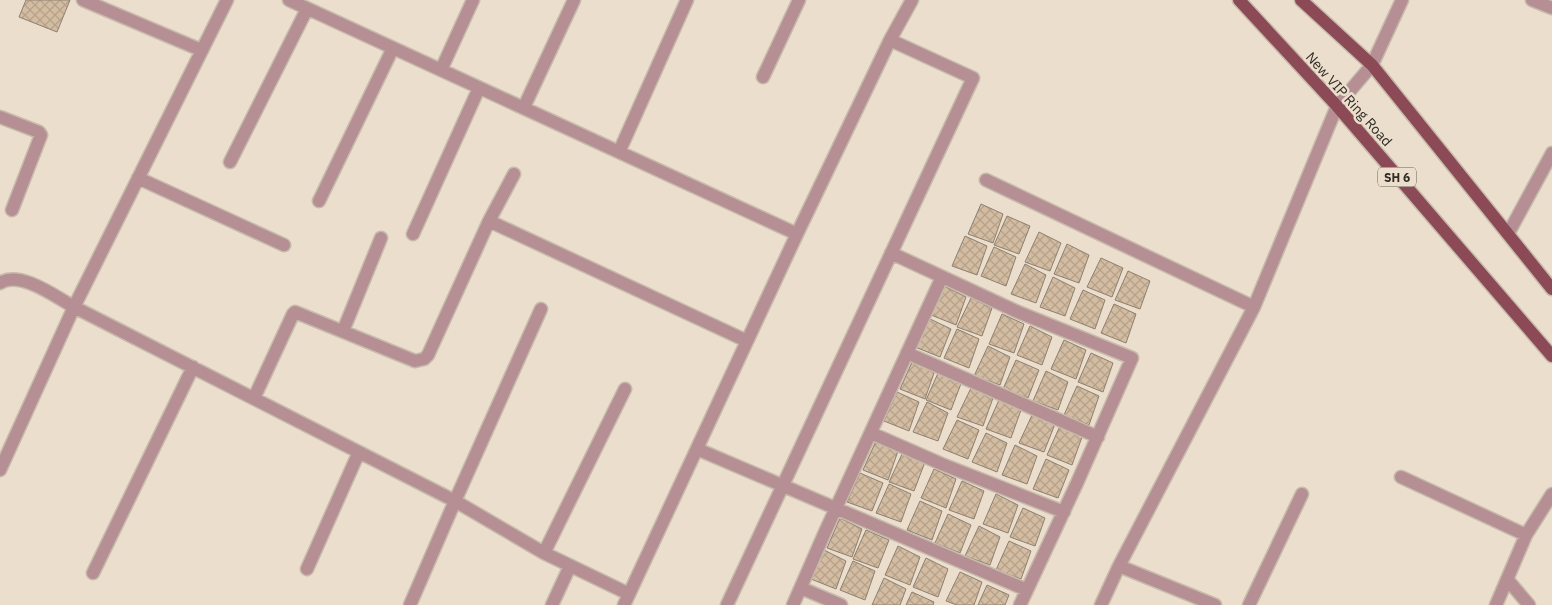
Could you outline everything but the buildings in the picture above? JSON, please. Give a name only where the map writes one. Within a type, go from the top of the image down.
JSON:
[{"type":"main road","name":"New VIP Ring Road","points":[[1239,0],[1336,106],[1552,356]]},
{"type":"main road","points":[[1303,1],[1372,64],[1552,289]]},
{"type":"street","points":[[83,0],[202,50]]},
{"type":"street","points":[[0,468],[74,307],[227,0]]},
{"type":"street","points":[[290,0],[797,234]]},
{"type":"street","points":[[441,70],[473,0]]},
{"type":"street","points":[[524,107],[574,0]]},
{"type":"street","points":[[619,152],[687,0]]},
{"type":"street","points":[[763,77],[799,0]]},
{"type":"street","points":[[0,282],[9,278],[23,279],[74,307],[455,501],[544,554],[570,566],[627,599],[797,234],[890,40],[912,0]]},
{"type":"street","points":[[1101,605],[1119,566],[1254,307],[1336,106],[1372,64],[1402,0]]},
{"type":"street","points":[[1532,0],[1552,8]]},
{"type":"street","points":[[230,162],[307,9]]},
{"type":"street","points":[[729,604],[973,78],[890,40]]},
{"type":"street","points":[[319,202],[393,48]]},
{"type":"street","points":[[413,234],[480,88]]},
{"type":"street","points":[[0,117],[39,132],[41,135],[12,210]]},
{"type":"street","points":[[1508,234],[1552,153]]},
{"type":"street","points":[[254,398],[295,312],[415,361],[424,359],[428,355],[490,221],[514,174]]},
{"type":"street","points":[[138,178],[284,245]]},
{"type":"street","points":[[986,180],[1254,307]]},
{"type":"street","points":[[490,221],[747,341]]},
{"type":"street","points":[[343,331],[381,238]]},
{"type":"street","points":[[891,253],[1018,312],[1132,358],[1064,512],[1020,605]]},
{"type":"street","points":[[793,605],[942,277]]},
{"type":"street","points":[[410,605],[541,309]]},
{"type":"street","points":[[907,353],[1098,437]]},
{"type":"street","points":[[93,573],[193,367]]},
{"type":"street","points":[[544,554],[625,389]]},
{"type":"street","points":[[870,433],[944,465],[1064,512]]},
{"type":"street","points":[[697,449],[1027,590]]},
{"type":"street","points":[[306,569],[359,452]]},
{"type":"street","points":[[1401,477],[1526,535]]},
{"type":"street","points":[[1249,605],[1302,494]]},
{"type":"street","points":[[1496,605],[1526,535],[1552,494]]},
{"type":"street","points":[[552,605],[570,566]]},
{"type":"street","points":[[1119,566],[1215,605]]},
{"type":"street","points":[[1507,580],[1529,605]]},
{"type":"street","points":[[801,588],[841,605]]}]
